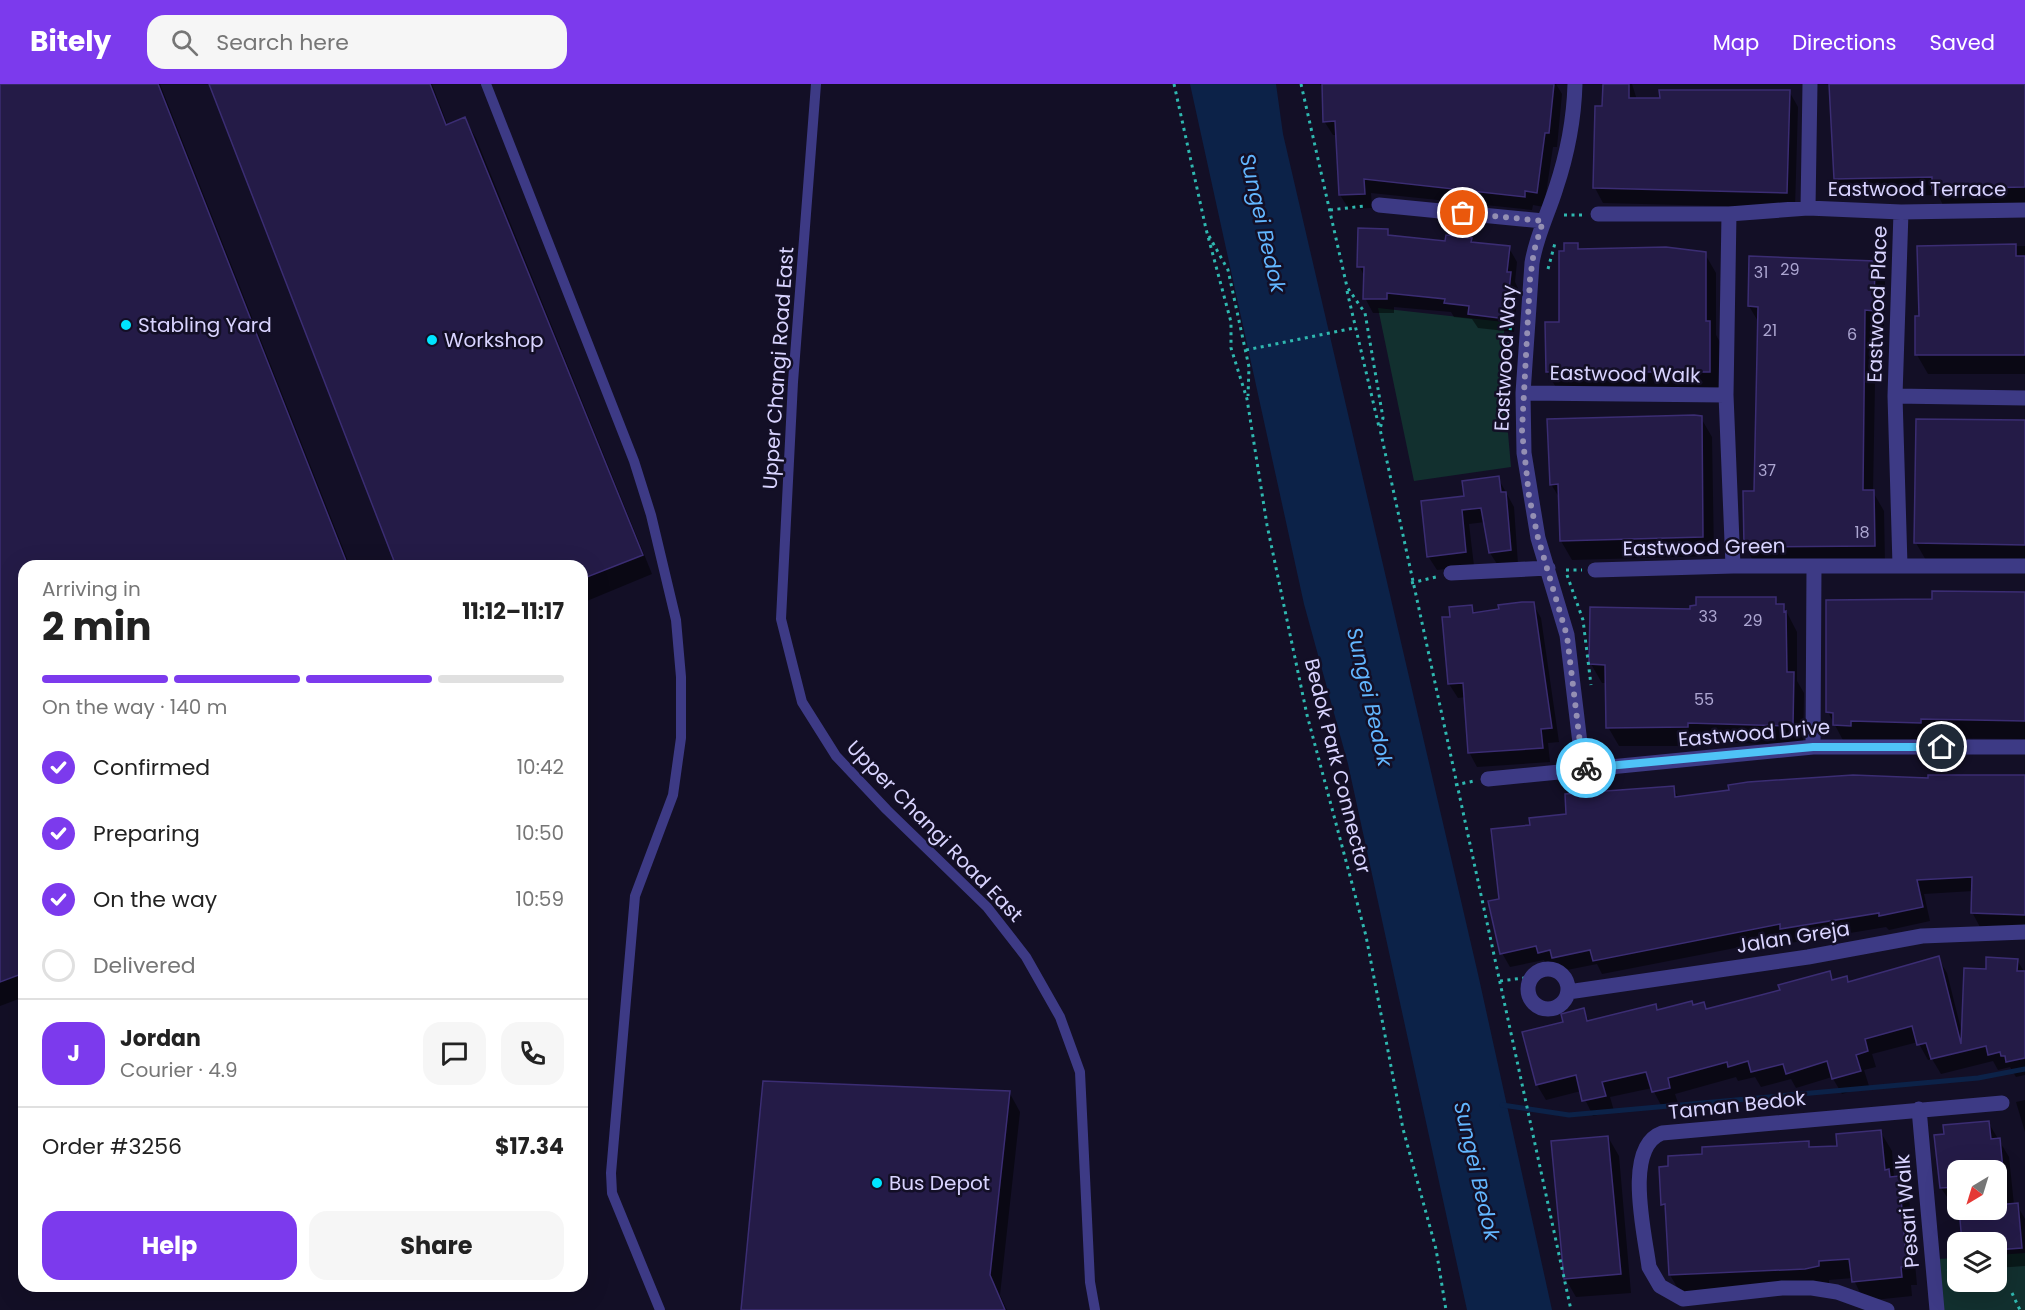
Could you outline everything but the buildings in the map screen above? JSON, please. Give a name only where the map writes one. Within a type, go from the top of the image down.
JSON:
[{"type":"street","name":"Eastwood Way","points":[[1575,84],[1574,110],[1564,159],[1543,221],[1531,271],[1522,393],[1522,431],[1529,496],[1538,538],[1567,636],[1583,768]]},
{"type":"street","name":"Eastwood Terrace","points":[[1808,208],[1810,84]]},
{"type":"street","points":[[1378,205],[1543,221]]},
{"type":"street","name":"Eastwood Terrace","points":[[1598,214],[1729,214],[1808,208],[1901,212],[2025,210]]},
{"type":"street","name":"Eastwood Place","points":[[1900,565],[1895,396],[1901,212]]},
{"type":"street","name":"Eastwood Walk","points":[[1729,214],[1726,395],[1733,566]]},
{"type":"street","name":"Eastwood Walk","points":[[1522,393],[1726,395]]},
{"type":"street","name":"Eastwood Place","points":[[1895,396],[2025,398]]},
{"type":"street","name":"Eastwood Green","points":[[1595,570],[1733,566],[2025,566]]},
{"type":"street","name":"Eastwood Green","points":[[1813,747],[1814,566]]},
{"type":"street","points":[[1451,573],[1548,568]]},
{"type":"street","name":"Eastwood Drive","points":[[1488,779],[1813,747],[2025,747]]},
{"type":"street","name":"Jalan Greja","points":[[1568,992],[1808,957],[1922,936],[2025,932]]},
{"type":"street","points":[[1542,970],[1555,970],[1565,979],[1568,992],[1566,999],[1557,1008],[1543,1010],[1536,1006],[1528,996],[1528,983],[1531,977],[1542,970]]},
{"type":"street","name":"Taman Bedok","points":[[1887,1310],[1837,1292],[1812,1288],[1782,1288],[1690,1299],[1670,1294],[1656,1281],[1649,1267],[1640,1161],[1649,1140],[1662,1133],[2002,1103]]},
{"type":"street","name":"Pesari Walk","points":[[1919,1109],[1937,1310]]},
{"type":"lane","points":[[486,84],[637,470],[654,526],[676,620],[682,694],[678,768],[669,806],[635,896],[611,1173],[612,1193],[660,1310]]},
{"type":"lane","name":"Upper Changi Road East","points":[[816,84],[794,382],[781,619],[802,702],[836,756],[887,810],[987,907],[1026,957],[1060,1017],[1080,1072],[1090,1282],[1095,1310]]},
{"type":"path","name":"Bedok Park Connector","points":[[1174,84],[1206,229],[1231,322],[1231,348],[1247,399],[1267,525],[1307,715],[1366,936],[1391,1052],[1403,1129],[1436,1249],[1446,1310]]},
{"type":"path","points":[[1301,84],[1347,287],[1354,328],[1380,429],[1571,1310]]},
{"type":"path","points":[[1561,223],[1567,204]]},
{"type":"path","points":[[1330,210],[1378,205]]},
{"type":"path","points":[[1564,215],[1598,214]]},
{"type":"path","name":"Bedok Park Connector","points":[[1206,229],[1228,270],[1249,367],[1247,399]]},
{"type":"path","points":[[1547,274],[1556,240]]},
{"type":"path","points":[[1347,287],[1365,313],[1383,418],[1380,429]]},
{"type":"path","points":[[1245,350],[1354,328]]},
{"type":"path","points":[[1562,560],[1583,620],[1591,690]]},
{"type":"path","points":[[1412,583],[1451,573]]},
{"type":"path","points":[[1500,981],[1531,977]]},
{"type":"path","points":[[2012,1293],[2020,1310]]},
{"type":"green space","points":[[1378,308],[1504,322],[1504,388],[1511,467],[1414,481]]},
{"type":"green space","points":[[2025,1253],[2025,1310],[1942,1310],[1937,1259],[1947,1258],[1947,1292],[2007,1292],[2007,1254]]},
{"type":"water","name":"Sungei Bedok","points":[[1190,84],[1276,84],[1283,134],[1478,974],[1552,1310],[1467,1310],[1348,764],[1304,604]]},
{"type":"waterway","points":[[1502,1105],[1569,1115],[1978,1078],[2025,1069]]},
{"type":"way so far","points":[[1463,213],[1543,221],[1534,251],[1530,279],[1522,393],[1522,431],[1529,496],[1538,538],[1564,619],[1583,768],[1586,768]]},
{"type":"place","name":"Stabling Yard","points":[[126,325]]},
{"type":"place","name":"Workshop","points":[[432,340]]},
{"type":"place","name":"Bus Depot","points":[[877,1183]]},
{"type":"route","points":[[1586,768],[1813,747],[1942,747]]}]
